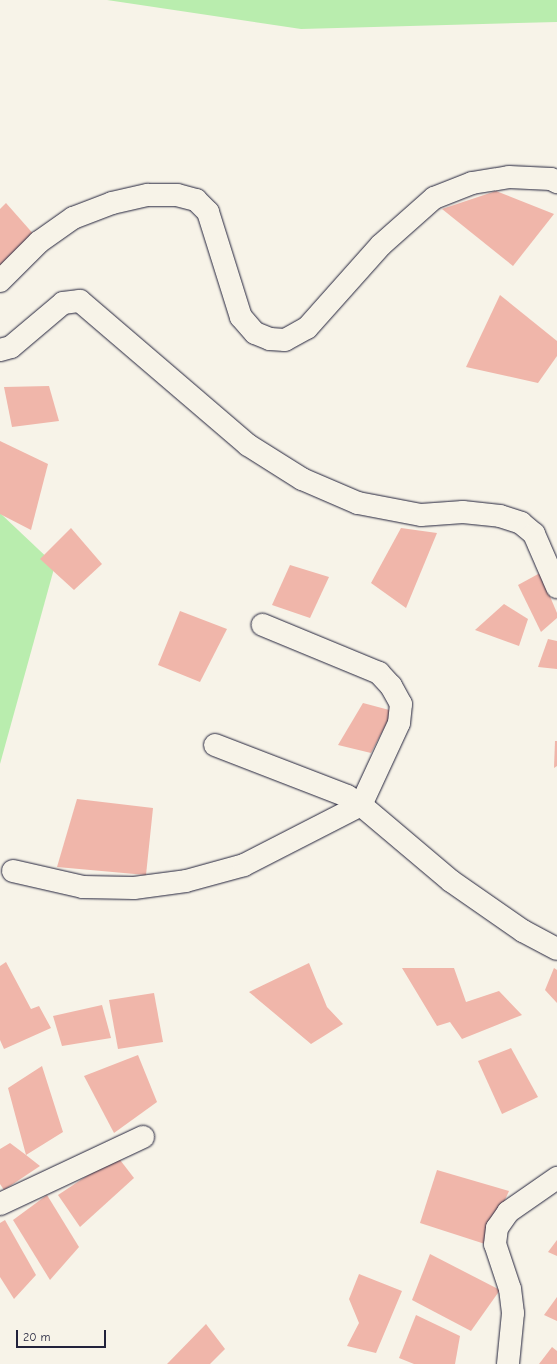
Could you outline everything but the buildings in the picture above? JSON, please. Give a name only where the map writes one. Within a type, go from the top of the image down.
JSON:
[{"type":"street","points":[[0,281],[39,242],[73,218],[112,203],[148,196],[177,194],[196,200],[208,212],[241,317],[254,333],[270,339],[285,340],[307,328],[381,245],[434,198],[472,183],[509,177],[551,179],[557,182]]},
{"type":"street","points":[[0,350],[11,347],[63,303],[80,301],[248,445],[302,479],[358,503],[421,515],[463,512],[500,516],[521,524],[534,534],[557,587]]},
{"type":"street","points":[[13,871],[83,887],[134,888],[186,881],[244,865],[361,805],[399,723],[401,704],[391,686],[379,673],[263,625]]},
{"type":"street","points":[[215,745],[284,770],[361,805],[451,881],[523,931],[557,949]]},
{"type":"street","points":[[0,1204],[143,1137]]},
{"type":"street","points":[[508,1364],[513,1313],[510,1289],[495,1244],[497,1228],[508,1212],[557,1178]]},
{"type":"green space","points":[[107,0],[557,0],[557,22],[301,29]]},
{"type":"green space","points":[[0,513],[55,565],[0,764]]}]
